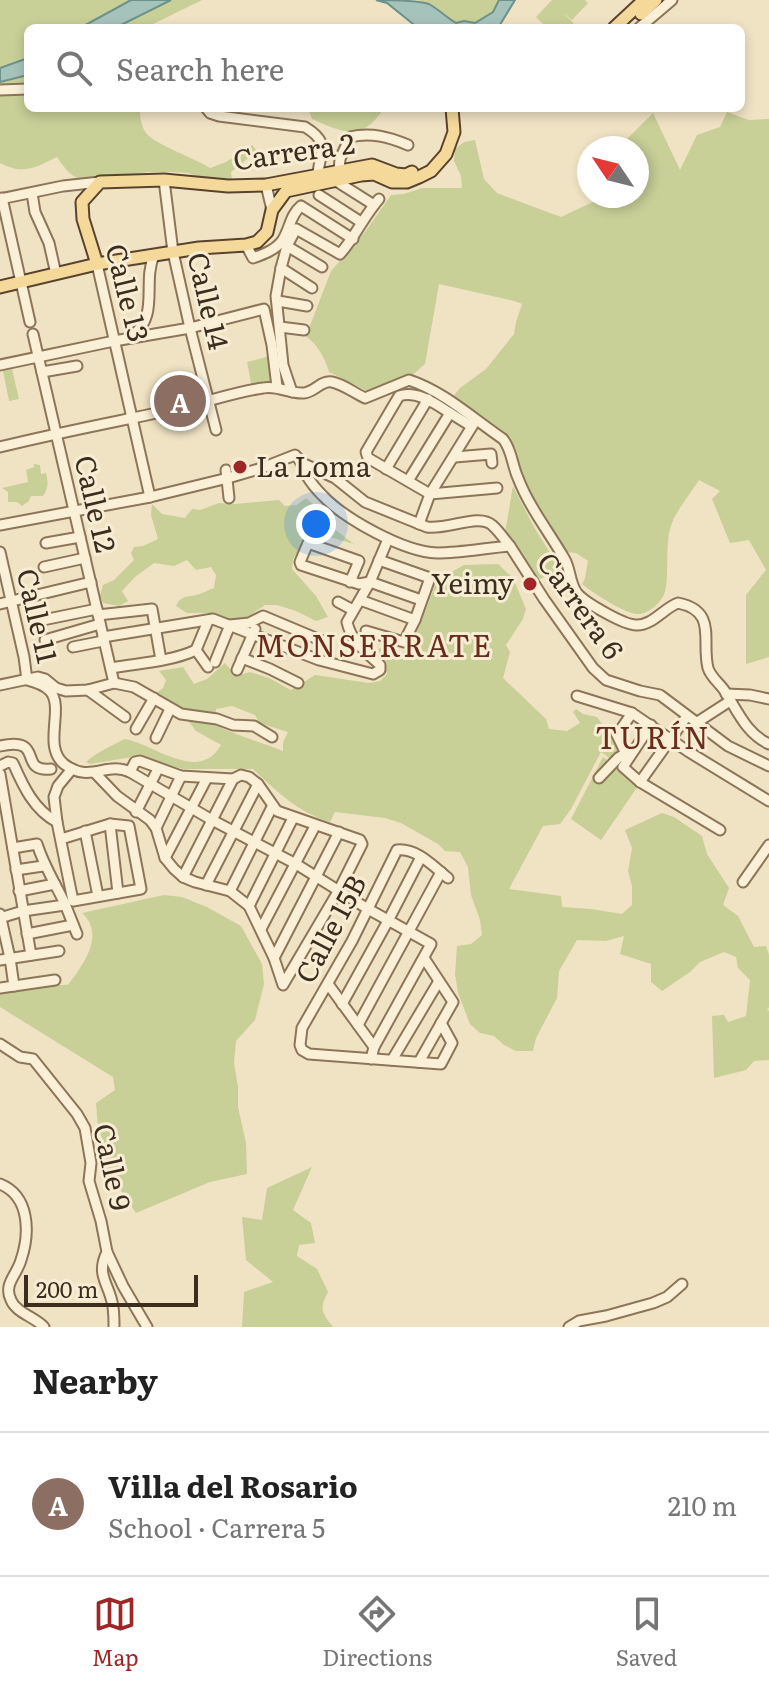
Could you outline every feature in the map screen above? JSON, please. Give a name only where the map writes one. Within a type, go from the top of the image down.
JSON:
[{"type":"main road","points":[[618,24],[644,0]]},
{"type":"main road","points":[[629,24],[656,0]]},
{"type":"main road","name":"Carrera 2","points":[[272,210],[286,191],[318,185],[372,165],[406,175],[427,165],[442,147],[446,136],[445,112]]},
{"type":"main road","name":"Carrera 2","points":[[337,176],[374,174],[392,182],[407,182],[431,171],[451,144],[454,132],[452,112]]},
{"type":"main road","name":"Carrera 2","points":[[100,182],[164,180],[228,186],[318,185]]},
{"type":"main road","points":[[85,198],[100,182]]},
{"type":"main road","name":"Calle 13","points":[[85,198],[83,219],[97,264]]},
{"type":"main road","points":[[0,287],[97,264],[257,242],[267,232],[272,210]]},
{"type":"main road","points":[[70,270],[87,258],[91,247]]},
{"type":"street","points":[[644,24],[672,0]]},
{"type":"street","points":[[0,90],[24,89]]},
{"type":"street","points":[[212,112],[219,116],[305,127],[320,139],[323,155],[318,185],[361,222],[353,239],[340,254],[291,230]]},
{"type":"street","points":[[337,176],[340,159],[353,136],[368,134],[393,138],[408,145]]},
{"type":"street","name":"Carrera 2","points":[[337,176],[377,202],[361,222]]},
{"type":"street","name":"Calle 14","points":[[164,180],[173,252],[216,430]]},
{"type":"street","name":"Carrera 2","points":[[1,198],[100,182]]},
{"type":"street","points":[[76,185],[85,198]]},
{"type":"street","points":[[266,185],[272,210]]},
{"type":"street","points":[[32,193],[35,212],[49,243],[56,274]]},
{"type":"street","points":[[1,198],[30,322]]},
{"type":"street","points":[[292,392],[283,365],[277,286],[294,212],[301,206],[353,239]]},
{"type":"street","points":[[246,245],[253,258],[269,252],[291,230]]},
{"type":"street","points":[[0,243],[13,240]]},
{"type":"street","points":[[287,246],[322,267]]},
{"type":"street","points":[[129,338],[141,329],[148,314],[150,265],[154,255]]},
{"type":"street","name":"Calle 13","points":[[97,264],[150,497]]},
{"type":"street","points":[[281,268],[312,288]]},
{"type":"street","points":[[278,301],[307,306]]},
{"type":"street","points":[[0,365],[190,328],[264,309],[277,387]]},
{"type":"street","points":[[280,327],[304,330]]},
{"type":"street","name":"Calle 12","points":[[33,334],[114,683]]},
{"type":"street","points":[[42,372],[77,366]]},
{"type":"street","points":[[0,447],[209,402],[264,387],[305,393],[314,391],[325,382],[365,398],[409,380],[446,397],[474,423]]},
{"type":"street","points":[[497,488],[430,494],[368,458],[366,452],[399,396],[405,394],[428,399],[503,439],[509,446],[517,478],[565,559],[579,595],[637,626],[678,603],[695,610],[706,625],[708,668],[712,676],[755,737],[769,744]]},
{"type":"street","points":[[386,469],[428,399]]},
{"type":"street","points":[[408,481],[450,413]]},
{"type":"street","points":[[419,524],[430,494],[474,423]]},
{"type":"street","points":[[455,457],[491,454],[492,463]]},
{"type":"street","points":[[0,525],[150,497],[227,474],[262,468],[295,455],[301,462],[335,478],[365,502],[437,528],[485,520],[510,546]]},
{"type":"street","name":"Carrera 6","points":[[301,462],[307,476],[335,508],[388,539],[438,553],[510,546],[593,668],[606,680],[660,695],[728,746],[769,766]]},
{"type":"street","points":[[227,474],[229,498]]},
{"type":"street","points":[[46,543],[80,537]]},
{"type":"street","points":[[73,647],[155,629],[218,620],[319,660],[379,673],[380,665],[356,642],[347,622],[370,582],[388,539]]},
{"type":"street","points":[[350,582],[359,561],[308,543],[301,565],[350,582],[370,582],[421,600]]},
{"type":"street","name":"Calle 11","points":[[0,552],[5,602],[24,657],[27,680],[38,683],[55,699],[55,749],[61,762],[72,769]]},
{"type":"street","points":[[44,567],[85,558]]},
{"type":"street","points":[[366,631],[401,642],[407,639],[430,578],[379,560]]},
{"type":"street","points":[[5,602],[91,582]]},
{"type":"street","points":[[360,600],[415,620]]},
{"type":"street","points":[[338,602],[353,610]]},
{"type":"street","points":[[33,622],[152,609],[161,660]]},
{"type":"street","points":[[45,640],[98,616]]},
{"type":"street","points":[[230,625],[249,623],[263,616],[326,640],[319,660]]},
{"type":"street","points":[[237,670],[263,616]]},
{"type":"street","points":[[111,668],[186,655],[196,650],[208,621]]},
{"type":"street","points":[[196,650],[212,664],[230,625]]},
{"type":"street","points":[[242,658],[298,683]]},
{"type":"street","points":[[0,685],[42,677],[60,690],[88,690],[114,683],[134,687],[181,714],[217,719],[233,725],[254,726],[272,737]]},
{"type":"street","points":[[88,690],[125,717]]},
{"type":"street","points":[[696,723],[728,698],[750,695],[769,699]]},
{"type":"street","points":[[577,696],[632,713],[769,801]]},
{"type":"street","points":[[136,729],[154,698]]},
{"type":"street","points":[[156,738],[170,709]]},
{"type":"street","points":[[632,713],[617,735],[626,759],[640,782],[720,830]]},
{"type":"street","points":[[640,782],[687,716]]},
{"type":"street","points":[[626,759],[651,725]]},
{"type":"street","points":[[0,746],[23,745],[38,768],[51,769]]},
{"type":"street","points":[[599,778],[618,758],[626,759]]},
{"type":"street","points":[[95,773],[117,796],[150,820],[156,828],[165,858],[183,877],[230,891],[249,906],[274,958],[283,985],[339,890],[362,844],[360,840],[277,811],[258,784],[249,777],[181,776],[140,761],[135,762],[130,772]]},
{"type":"street","points":[[0,766],[13,763],[28,794],[42,812],[57,822]]},
{"type":"street","points":[[27,934],[75,930],[57,822],[55,791],[72,769],[88,774],[112,768],[123,769],[296,864],[431,944],[374,1047],[371,1059],[441,1064],[452,1043],[441,1023]]},
{"type":"street","points":[[136,812],[158,769]]},
{"type":"street","points":[[0,774],[31,955]]},
{"type":"street","points":[[156,828],[181,776]]},
{"type":"street","points":[[165,858],[207,778]]},
{"type":"street","points":[[183,877],[233,779]]},
{"type":"street","points":[[206,885],[258,784]]},
{"type":"street","points":[[230,891],[272,807]]},
{"type":"street","points":[[249,906],[293,818]]},
{"type":"street","points":[[14,986],[5,959],[0,917],[141,889],[129,826],[110,824],[61,839]]},
{"type":"street","points":[[110,824],[118,893]]},
{"type":"street","points":[[261,929],[315,826]]},
{"type":"street","points":[[85,831],[98,896]]},
{"type":"street","points":[[274,958],[339,832]]},
{"type":"street","points":[[0,842],[37,844],[46,871],[69,903]]},
{"type":"street","points":[[743,882],[769,845]]},
{"type":"street","name":"Calle 15B","points":[[371,1059],[309,1054],[300,1045],[302,1028],[397,850],[407,850],[421,857]]},
{"type":"street","points":[[342,1004],[421,857],[444,875],[358,1025]]},
{"type":"street","points":[[16,870],[46,871]]},
{"type":"street","points":[[19,891],[55,884]]},
{"type":"street","points":[[5,959],[59,951]]},
{"type":"street","points":[[419,1062],[453,1002],[424,958]]},
{"type":"street","points":[[0,988],[55,980]]},
{"type":"street","points":[[392,1060],[439,981]]},
{"type":"street","points":[[328,984],[374,1047]]},
{"type":"street","name":"Calle 9","points":[[0,1044],[20,1057],[33,1059],[77,1114],[86,1136],[91,1163],[89,1181],[107,1252],[147,1327]]},
{"type":"street","points":[[0,1184],[20,1200],[25,1215],[26,1232],[21,1261],[8,1288],[10,1299],[14,1306],[37,1319],[44,1327]]},
{"type":"street","points":[[107,1252],[101,1270],[113,1306],[114,1327]]},
{"type":"street","points":[[569,1327],[579,1321],[653,1303],[667,1297],[682,1284]]},
{"type":"green space","points":[[0,0],[131,0],[87,24],[24,24],[24,59],[0,68]]},
{"type":"green space","points":[[171,0],[202,0],[153,24],[123,24]]},
{"type":"green space","points":[[417,0],[499,0],[493,12],[475,23],[456,23]]},
{"type":"green space","points":[[552,0],[585,0],[588,3],[572,20],[563,12],[574,24],[543,24],[536,17]]},
{"type":"green space","points":[[24,76],[24,112],[140,112],[143,127],[150,137],[210,168],[226,162],[252,145],[257,151],[231,172],[232,180],[207,179],[188,173],[148,172],[88,181],[70,173],[57,157],[29,169],[8,167],[0,163],[0,82]]},
{"type":"green space","points":[[309,112],[381,112],[368,126],[352,132],[312,119]]},
{"type":"green space","points":[[727,112],[749,120],[769,119],[769,657],[746,664],[746,595],[766,570],[749,540],[730,543],[712,499],[720,491],[699,480],[672,523],[663,596],[650,610],[641,614],[632,613],[582,584],[588,561],[576,553],[565,552],[542,516],[520,475],[517,453],[511,440],[451,399],[460,388],[486,369],[514,334],[522,304],[439,284],[425,364],[410,377],[382,388],[365,390],[329,372],[320,352],[306,336],[331,271],[365,232],[391,195],[422,188],[462,188],[461,176],[454,161],[455,149],[464,142],[475,140],[484,179],[497,193],[561,217],[580,208],[649,208],[649,136],[630,136],[653,113],[680,170],[697,135],[720,127]]},
{"type":"green space","points":[[270,356],[275,383],[252,388],[247,362]]},
{"type":"green space","points":[[12,369],[19,399],[9,401],[3,371]]},
{"type":"green space","points":[[34,464],[40,465],[41,474],[46,473],[48,485],[43,496],[31,496],[22,506],[17,502],[8,502],[8,492],[2,488],[28,482],[26,470]]},
{"type":"green space","points":[[513,486],[554,559],[560,584],[548,576],[536,580],[505,533]]},
{"type":"green space","points":[[306,498],[318,508],[314,514],[354,544],[312,532],[293,559],[292,569],[316,596],[328,617],[316,621],[277,605],[265,605],[243,620],[230,622],[211,613],[187,613],[176,606],[179,600],[214,588],[216,575],[211,567],[196,570],[187,560],[174,566],[154,563],[122,591],[128,601],[119,606],[103,603],[100,596],[103,585],[114,580],[134,560],[131,553],[134,547],[158,539],[151,515],[152,504],[162,514],[185,518],[192,509],[200,510],[219,503],[279,500],[285,506],[297,505]]},
{"type":"green space","points":[[498,564],[513,578],[526,609],[506,645],[510,652],[503,678],[546,719],[549,729],[567,731],[580,723],[573,712],[576,709],[597,717],[621,751],[611,759],[601,752],[560,824],[543,826],[509,889],[561,896],[562,907],[622,914],[632,905],[628,871],[632,848],[625,830],[662,813],[674,817],[702,836],[707,854],[729,888],[723,905],[738,916],[754,947],[766,946],[769,955],[769,1060],[754,1061],[746,1070],[714,1078],[712,1016],[724,1015],[728,1022],[746,1016],[750,980],[738,968],[736,957],[724,952],[700,962],[662,991],[651,982],[651,964],[620,954],[624,936],[606,941],[577,940],[559,971],[557,998],[536,1038],[533,1051],[516,1051],[494,1036],[480,1033],[470,1024],[458,993],[455,974],[457,946],[471,944],[482,935],[471,895],[468,867],[460,852],[445,851],[401,823],[385,818],[335,812],[330,822],[318,818],[288,800],[253,769],[183,769],[138,756],[90,764],[86,762],[125,739],[189,762],[212,756],[221,745],[196,731],[183,714],[155,694],[163,688],[166,680],[159,671],[183,667],[194,684],[207,679],[225,663],[236,676],[250,672],[291,690],[315,675],[369,683],[380,681],[387,674],[385,658],[376,650],[382,647],[398,656],[409,647],[437,580],[464,565]],"holes":[[[232,706],[255,715],[259,723],[288,732],[283,751],[216,725],[216,709]]]},
{"type":"green space","points":[[603,757],[640,783],[601,840],[571,819]]},
{"type":"green space","points":[[164,895],[182,897],[207,907],[241,926],[262,964],[264,984],[255,1020],[236,1041],[234,1063],[238,1107],[246,1143],[247,1174],[210,1182],[136,1213],[104,1165],[107,1151],[98,1128],[96,1103],[115,1090],[113,1077],[0,1007],[0,994],[68,985],[87,956],[92,940],[90,923],[82,913]]},
{"type":"green space","points":[[312,1167],[293,1210],[311,1223],[315,1243],[299,1245],[297,1256],[317,1269],[328,1292],[323,1311],[333,1327],[242,1327],[244,1292],[273,1282],[246,1260],[242,1217],[262,1220],[267,1188]]},
{"type":"water","points":[[131,0],[171,0],[123,24],[87,24]]},
{"type":"water","points":[[376,0],[429,4],[456,23],[475,23],[493,12],[499,0],[515,0],[500,24],[413,24],[387,3]]},
{"type":"water","points":[[24,59],[24,76],[0,82],[0,68]]},
{"type":"place","name":"Villa del Rosario","points":[[180,401]]},
{"type":"place","name":"La Loma","points":[[240,467]]},
{"type":"place","name":"Yeimy","points":[[530,584]]},
{"type":"district","name":"MONSERRATE","points":[[374,647]]},
{"type":"district","name":"TURÍN","points":[[653,739]]}]
